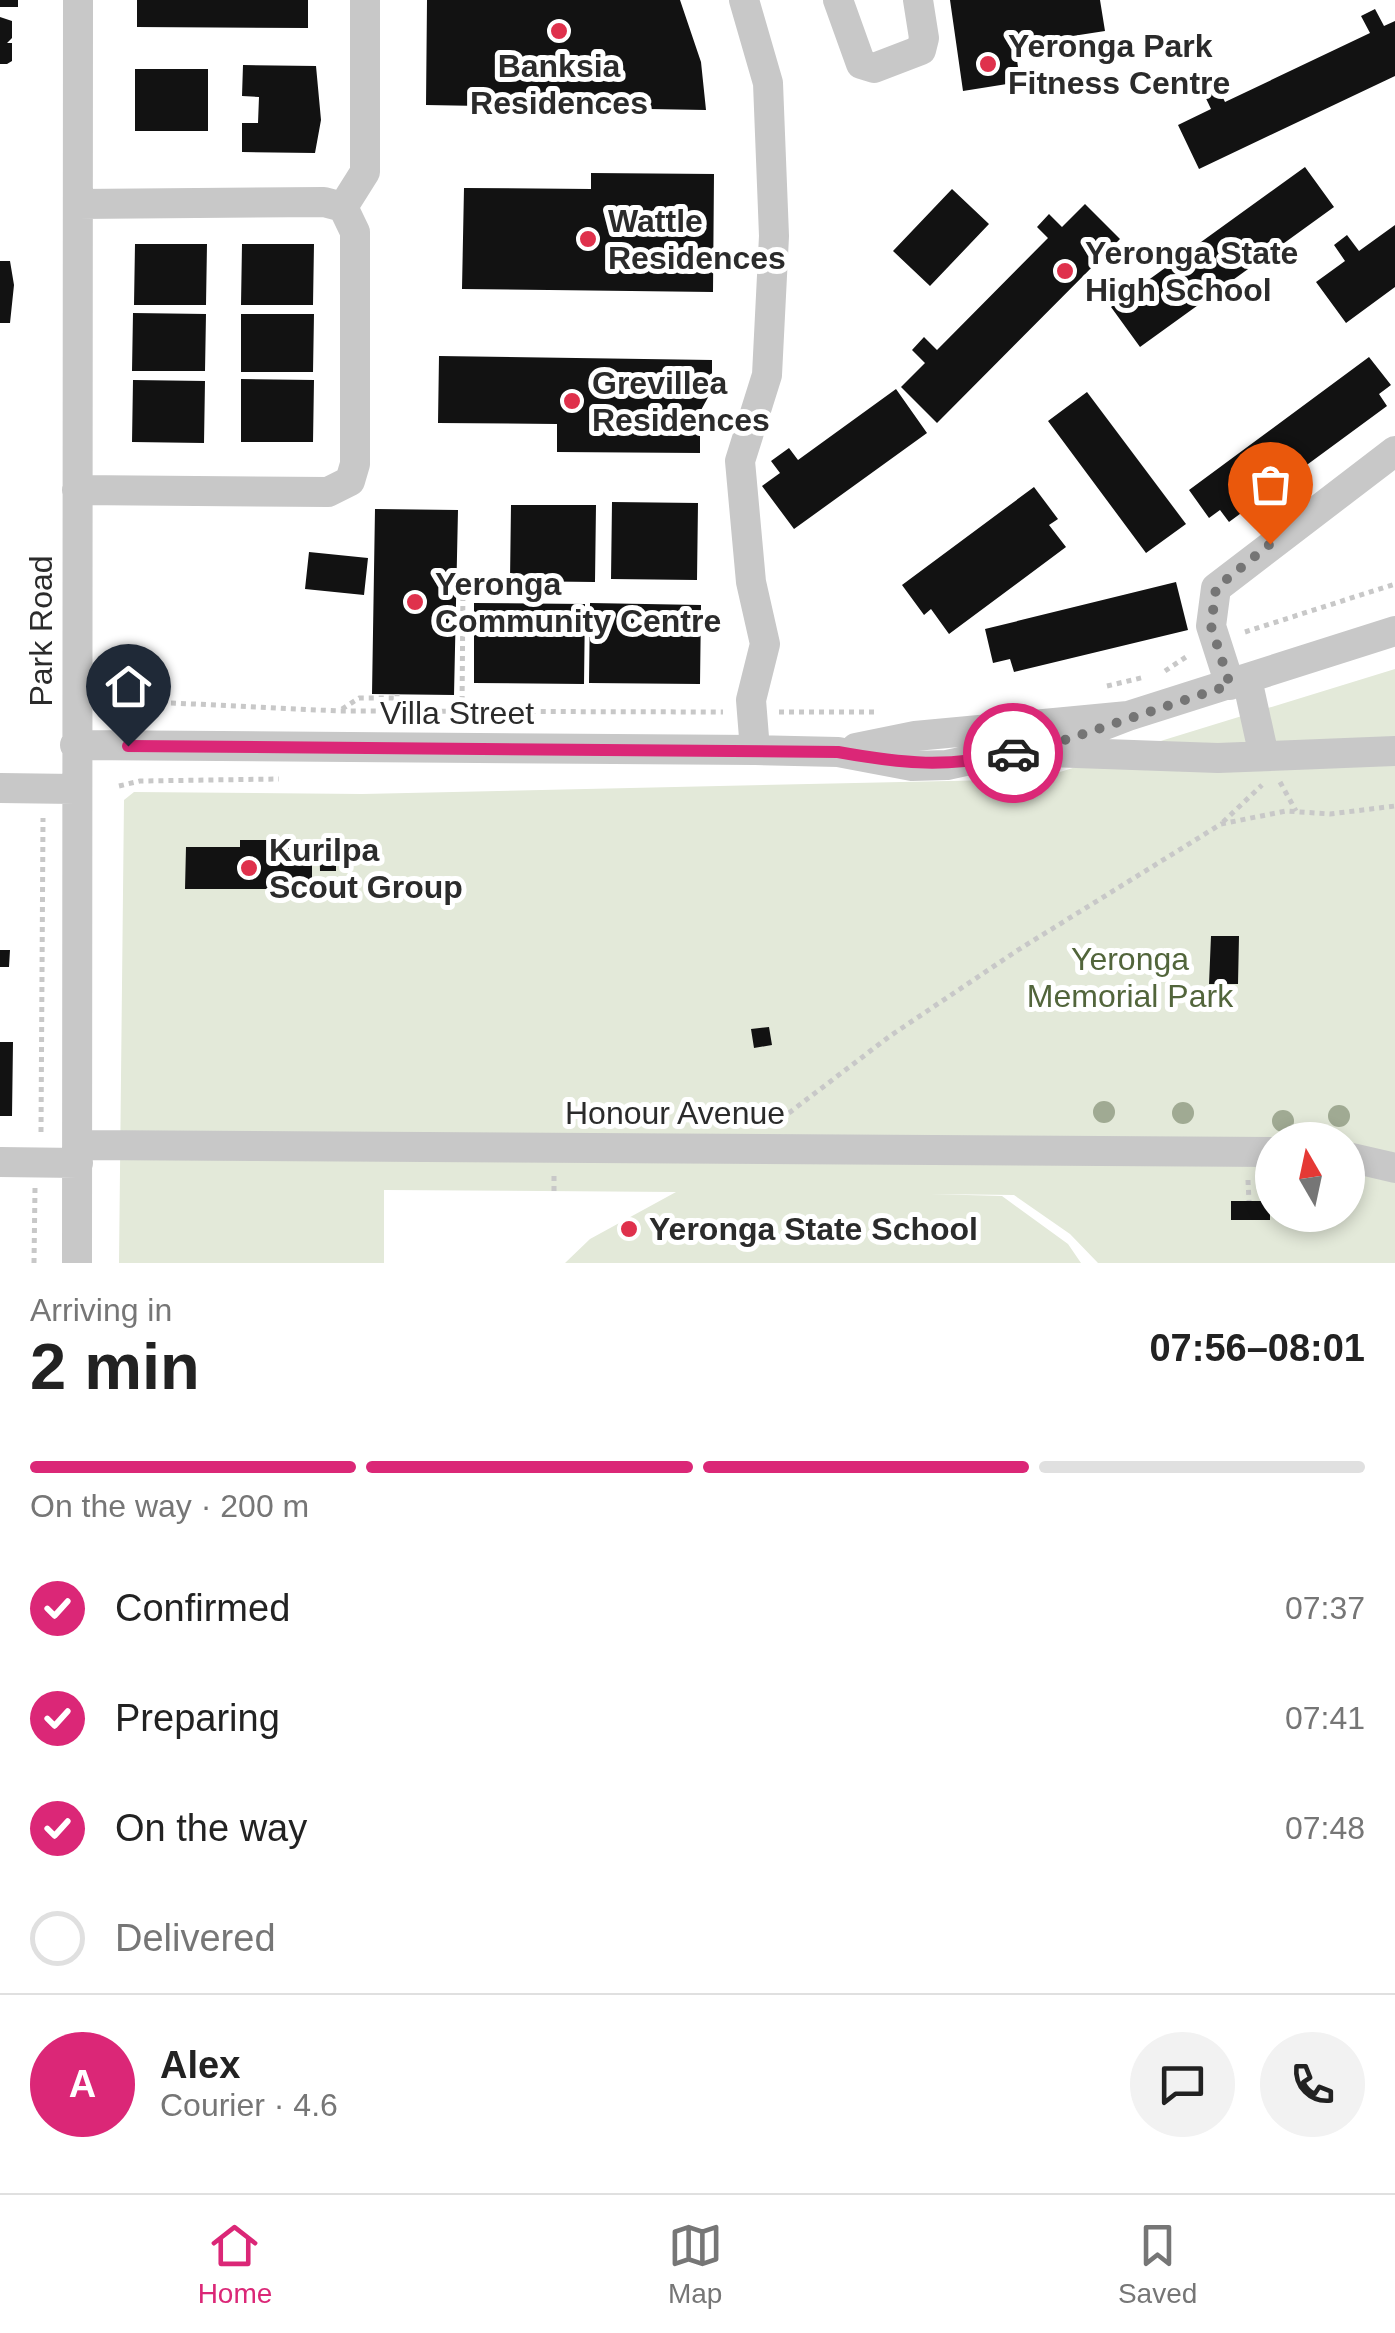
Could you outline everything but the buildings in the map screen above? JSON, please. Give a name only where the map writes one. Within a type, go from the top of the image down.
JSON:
[{"type":"street","name":"Park Road","points":[[77,1263],[78,0]]},
{"type":"street","points":[[342,207],[366,172],[365,0]]},
{"type":"street","points":[[838,0],[861,64],[874,68],[921,50],[924,38],[918,0]]},
{"type":"street","points":[[755,3],[768,83],[774,236],[766,375],[740,461],[751,582],[765,644],[751,700],[755,750]]},
{"type":"street","points":[[77,490],[328,492],[350,481],[356,464],[355,232],[342,207],[324,202],[78,204]]},
{"type":"street","points":[[1269,765],[1238,682],[1211,626],[1216,588],[1395,451]]},
{"type":"street","name":"Villa Street","points":[[75,745],[755,750],[838,752],[912,766],[947,765],[1024,750],[1395,631]]},
{"type":"street","name":"Villa Street","points":[[838,752],[914,736],[1128,716]]},
{"type":"street","points":[[1024,750],[1269,765],[1395,751]]},
{"type":"street","points":[[0,788],[75,789]]},
{"type":"street","name":"Honour Avenue","points":[[0,1162],[78,1154],[1255,1152]]},
{"type":"street","points":[[1365,1160],[1395,1168]]},
{"type":"path","points":[[1230,637],[1395,584]]},
{"type":"path","points":[[462,711],[463,585],[484,585]]},
{"type":"path","points":[[1259,627],[1264,640]]},
{"type":"path","points":[[339,711],[358,698],[396,698],[397,694]]},
{"type":"path","points":[[131,701],[339,711],[734,712]]},
{"type":"path","points":[[339,711],[339,723]]},
{"type":"path","points":[[777,1122],[890,1036],[1018,950],[1221,824],[1269,765],[1296,811]]},
{"type":"path","points":[[119,786],[140,782],[280,779]]},
{"type":"path","points":[[41,1140],[43,805]]},
{"type":"path","points":[[1221,824],[1296,811],[1330,814],[1395,806]]},
{"type":"path","points":[[554,1170],[554,1191]]},
{"type":"path","points":[[34,1263],[35,1182],[45,1179]]},
{"type":"green space","name":"Yeronga Memorial Park","points":[[1395,669],[1395,1263],[1098,1263],[1070,1234],[1014,1195],[930,1194],[1002,1196],[1068,1244],[1081,1263],[565,1263],[590,1239],[676,1192],[384,1190],[384,1263],[119,1263],[124,800],[134,792],[362,794],[1037,779]]},
{"type":"way so far","points":[[1013,753],[1068,739],[1230,685],[1211,626],[1216,588],[1270,544]]},
{"type":"place","name":"Banksia Residences","points":[[559,31]]},
{"type":"place","name":"Yeronga Park Fitness Centre","points":[[988,64]]},
{"type":"place","name":"Wattle Residences","points":[[588,239]]},
{"type":"place","name":"Yeronga State High School","points":[[1065,271]]},
{"type":"place","name":"Grevillea Residences","points":[[572,401]]},
{"type":"place","name":"Yeronga Community Centre","points":[[415,602]]},
{"type":"place","name":"Kurilpa Scout Group","points":[[249,868]]},
{"type":"place","name":"Yeronga State School","points":[[629,1229]]},
{"type":"route","points":[[128,746],[838,752],[912,766],[947,765],[1013,753]]}]
